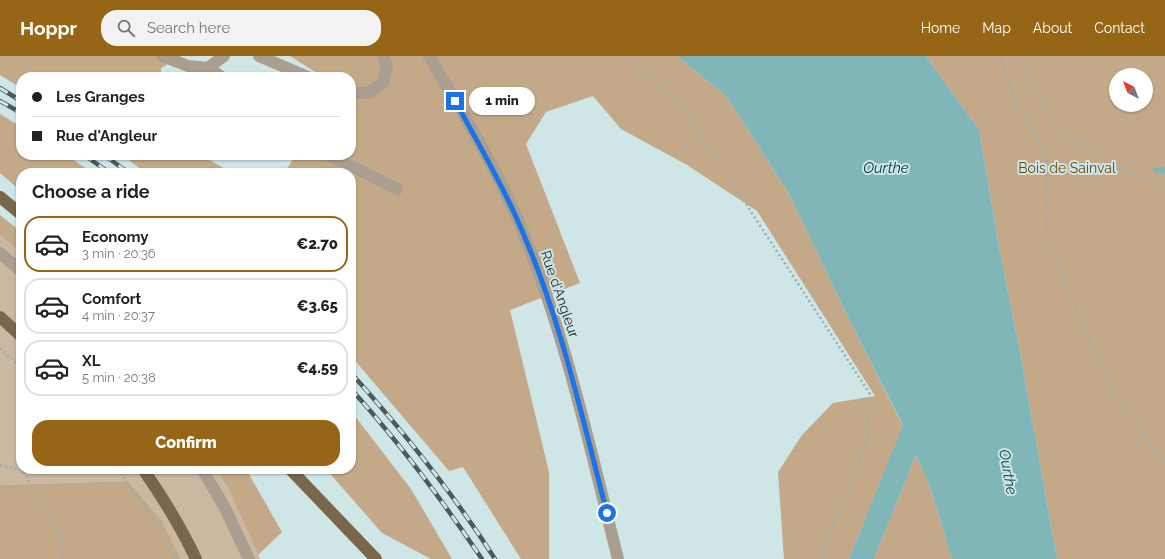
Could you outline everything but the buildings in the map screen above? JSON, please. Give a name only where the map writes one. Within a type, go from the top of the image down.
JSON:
[{"type":"main road","points":[[0,197],[16,210]]},
{"type":"main road","points":[[0,317],[16,331]]},
{"type":"main road","points":[[146,474],[164,499],[186,536],[196,559]]},
{"type":"main road","points":[[295,474],[376,559]]},
{"type":"street","points":[[162,56],[188,66],[208,68],[214,72]]},
{"type":"street","points":[[208,68],[224,56]]},
{"type":"street","points":[[259,56],[296,72]]},
{"type":"street","points":[[356,93],[368,93],[383,82],[387,66],[383,56]]},
{"type":"street","name":"Rue d'Angleur","points":[[429,56],[490,163],[516,217],[537,270],[555,320],[575,390],[618,559]]},
{"type":"street","points":[[339,160],[355,168]]},
{"type":"street","points":[[356,168],[398,189]]},
{"type":"street","points":[[0,253],[16,267]]},
{"type":"street","points":[[205,474],[225,508],[248,559]]},
{"type":"path","points":[[622,56],[684,109],[870,394],[868,441],[819,559]]},
{"type":"path","points":[[1001,56],[1014,102],[1036,134],[1047,161],[1047,240],[1114,396],[1165,462]]},
{"type":"path","points":[[1018,56],[1035,92],[1065,135],[1145,180],[1165,181]]},
{"type":"path","points":[[0,348],[16,362]]},
{"type":"path","points":[[0,465],[16,469]]},
{"type":"path","points":[[24,474],[64,546],[62,559]]},
{"type":"path","points":[[122,474],[150,514],[176,559]]},
{"type":"shaded area","points":[[0,235],[16,249],[16,474],[219,474],[227,486],[260,559],[181,559],[163,522],[128,481],[0,485]]},
{"type":"green space","points":[[0,56],[181,56],[161,68],[161,72],[16,72],[16,85],[0,75]]},
{"type":"green space","points":[[290,56],[677,56],[726,96],[788,192],[851,323],[903,426],[849,559],[784,559],[778,472],[802,435],[833,403],[875,396],[757,211],[687,165],[621,129],[593,96],[546,112],[526,144],[580,283],[510,310],[549,472],[549,559],[521,559],[463,467],[449,471],[356,362],[356,168],[288,168],[292,160],[356,160],[356,72],[315,72]]},
{"type":"green space","name":"Bois de Sainval","points":[[926,56],[1165,56],[1165,559],[1057,559],[1022,363],[1000,252],[979,130]]},
{"type":"green space","points":[[0,114],[16,124],[16,160],[74,160],[86,168],[16,168],[16,187],[0,173]]},
{"type":"green space","points":[[129,160],[210,160],[223,168],[139,168]]},
{"type":"green space","points":[[0,215],[16,228],[16,249],[0,235]]},
{"type":"green space","points":[[356,418],[411,489],[452,559],[431,559],[382,533],[330,474],[356,474]]},
{"type":"green space","points":[[916,455],[930,487],[952,559],[874,559]]},
{"type":"green space","points":[[219,474],[249,474],[282,532],[258,555],[227,486]]},
{"type":"green space","points":[[128,481],[163,522],[181,559],[0,559],[0,485]]},
{"type":"water","name":"Ourthe","points":[[677,56],[926,56],[979,130],[1057,559],[952,559],[930,487],[916,455],[874,559],[849,559],[903,425],[851,323],[788,192],[726,96]]},
{"type":"waterway","points":[[1156,170],[1165,170]]},
{"type":"railway","points":[[0,88],[16,98]]},
{"type":"railway","points":[[0,101],[16,110]]},
{"type":"railway","points":[[91,160],[103,168]]},
{"type":"railway","points":[[111,160],[122,168]]},
{"type":"railway","points":[[356,379],[390,417],[445,486],[495,559]]},
{"type":"railway","points":[[356,395],[420,472],[482,559]]},
{"type":"route","points":[[455,101],[486,156],[516,217],[537,270],[555,320],[607,513]]}]
